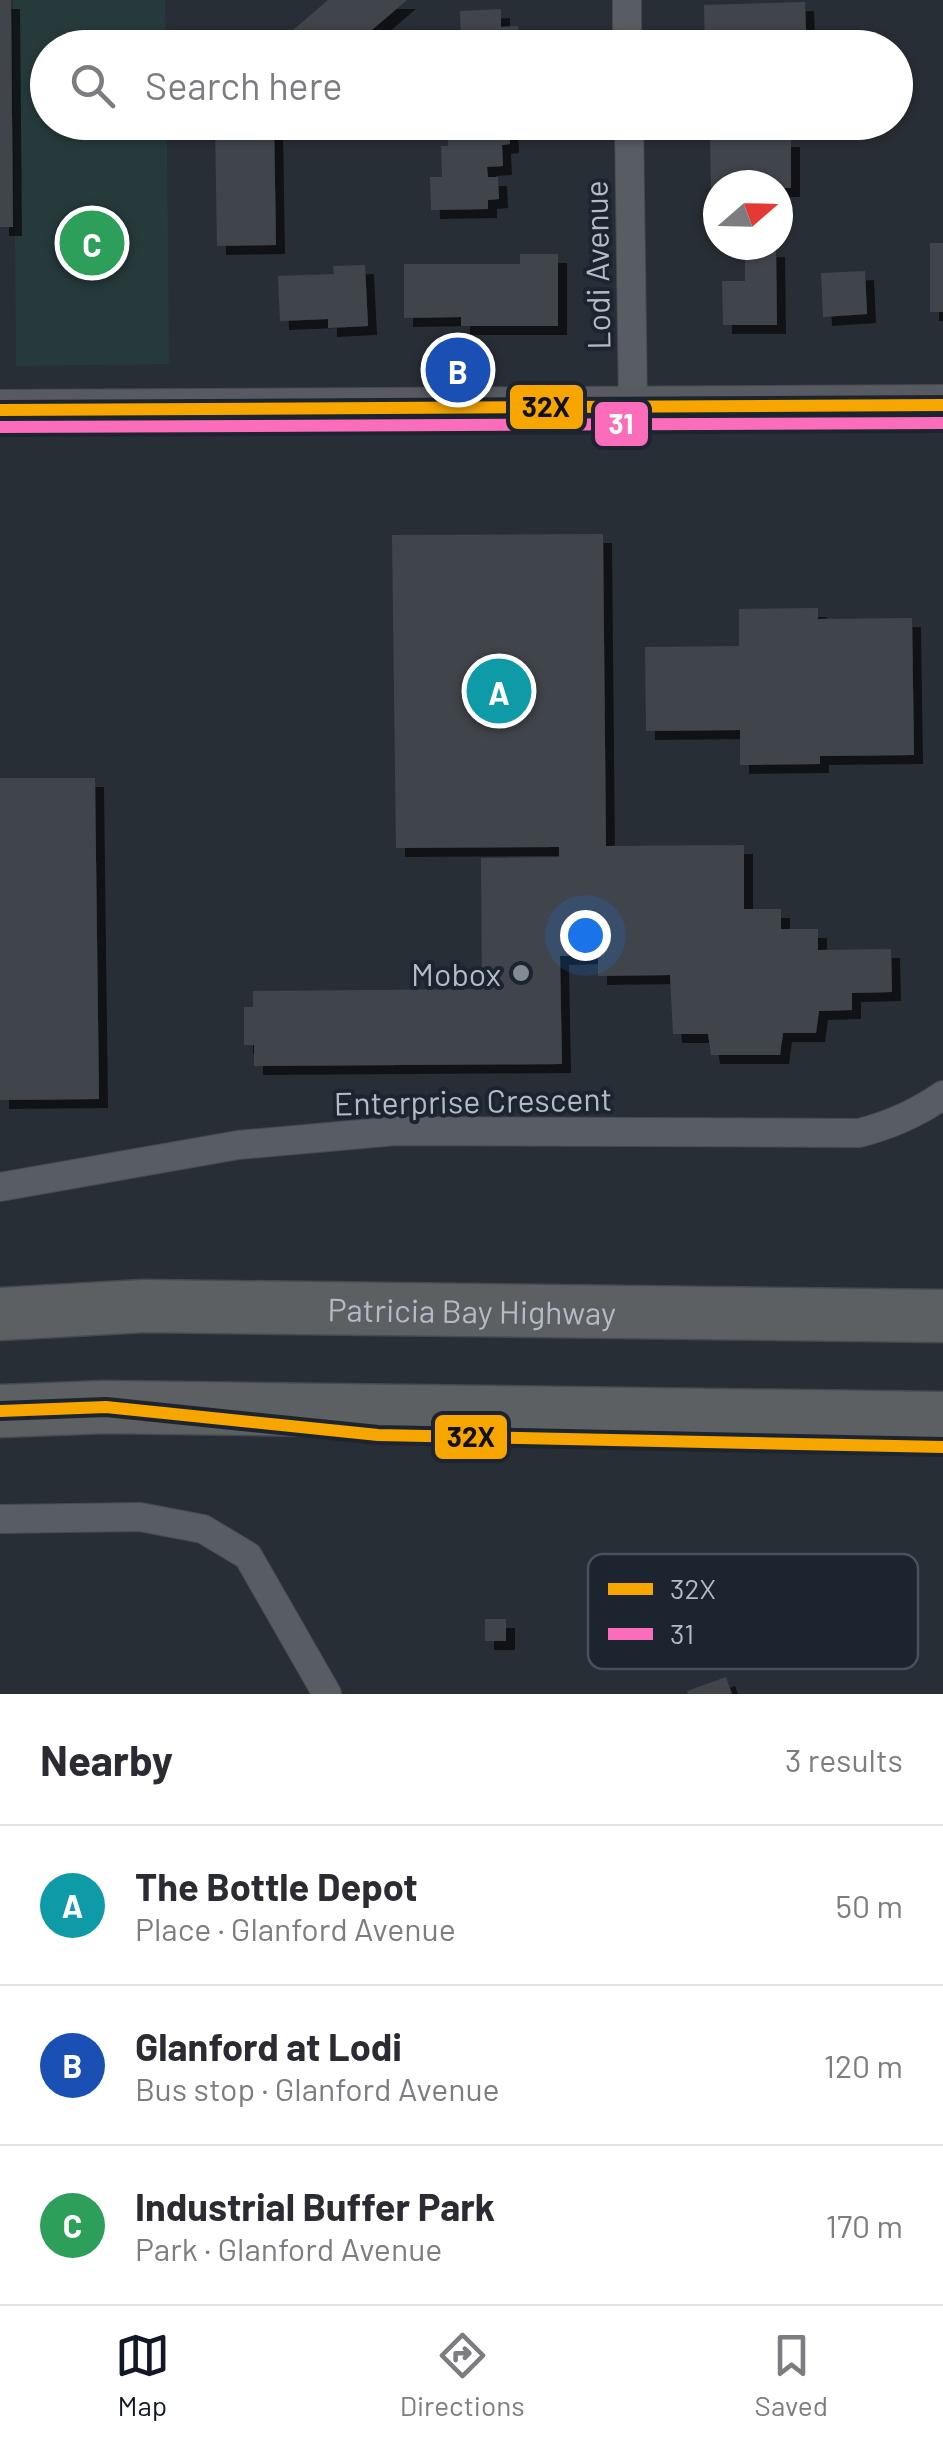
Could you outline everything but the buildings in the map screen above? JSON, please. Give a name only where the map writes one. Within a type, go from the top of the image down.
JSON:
[{"type":"highway","name":"Patricia Bay Highway","points":[[0,1314],[144,1306],[943,1316]]},
{"type":"highway","points":[[0,1411],[106,1407],[943,1418]]},
{"type":"highway","points":[[106,1407],[378,1435],[943,1447]]},
{"type":"main road","points":[[0,410],[943,405]]},
{"type":"street","points":[[627,0],[628,30]]},
{"type":"street","name":"Lodi Avenue","points":[[628,140],[633,406]]},
{"type":"street","name":"Enterprise Crescent","points":[[0,1187],[238,1144],[396,1131],[859,1133],[891,1124],[943,1096]]},
{"type":"street","points":[[0,1520],[140,1517],[203,1529],[248,1556],[327,1694]]},
{"type":"shaded area","points":[[13,0],[165,0],[166,30],[30,30],[30,140],[167,140],[169,364],[16,366]]},
{"type":"transit line","name":"32X","points":[[0,410],[943,405]]},
{"type":"transit line","name":"31","points":[[0,427],[943,423]]},
{"type":"transit line","name":"32X","points":[[0,1411],[106,1407],[378,1435],[943,1447]]},
{"type":"place","name":"Industrial Buffer Park","points":[[92,243]]},
{"type":"place","name":"Glanford at Lodi","points":[[458,370]]},
{"type":"place","name":"The Bottle Depot","points":[[499,691]]},
{"type":"place","name":"Mobox","points":[[521,973]]}]
